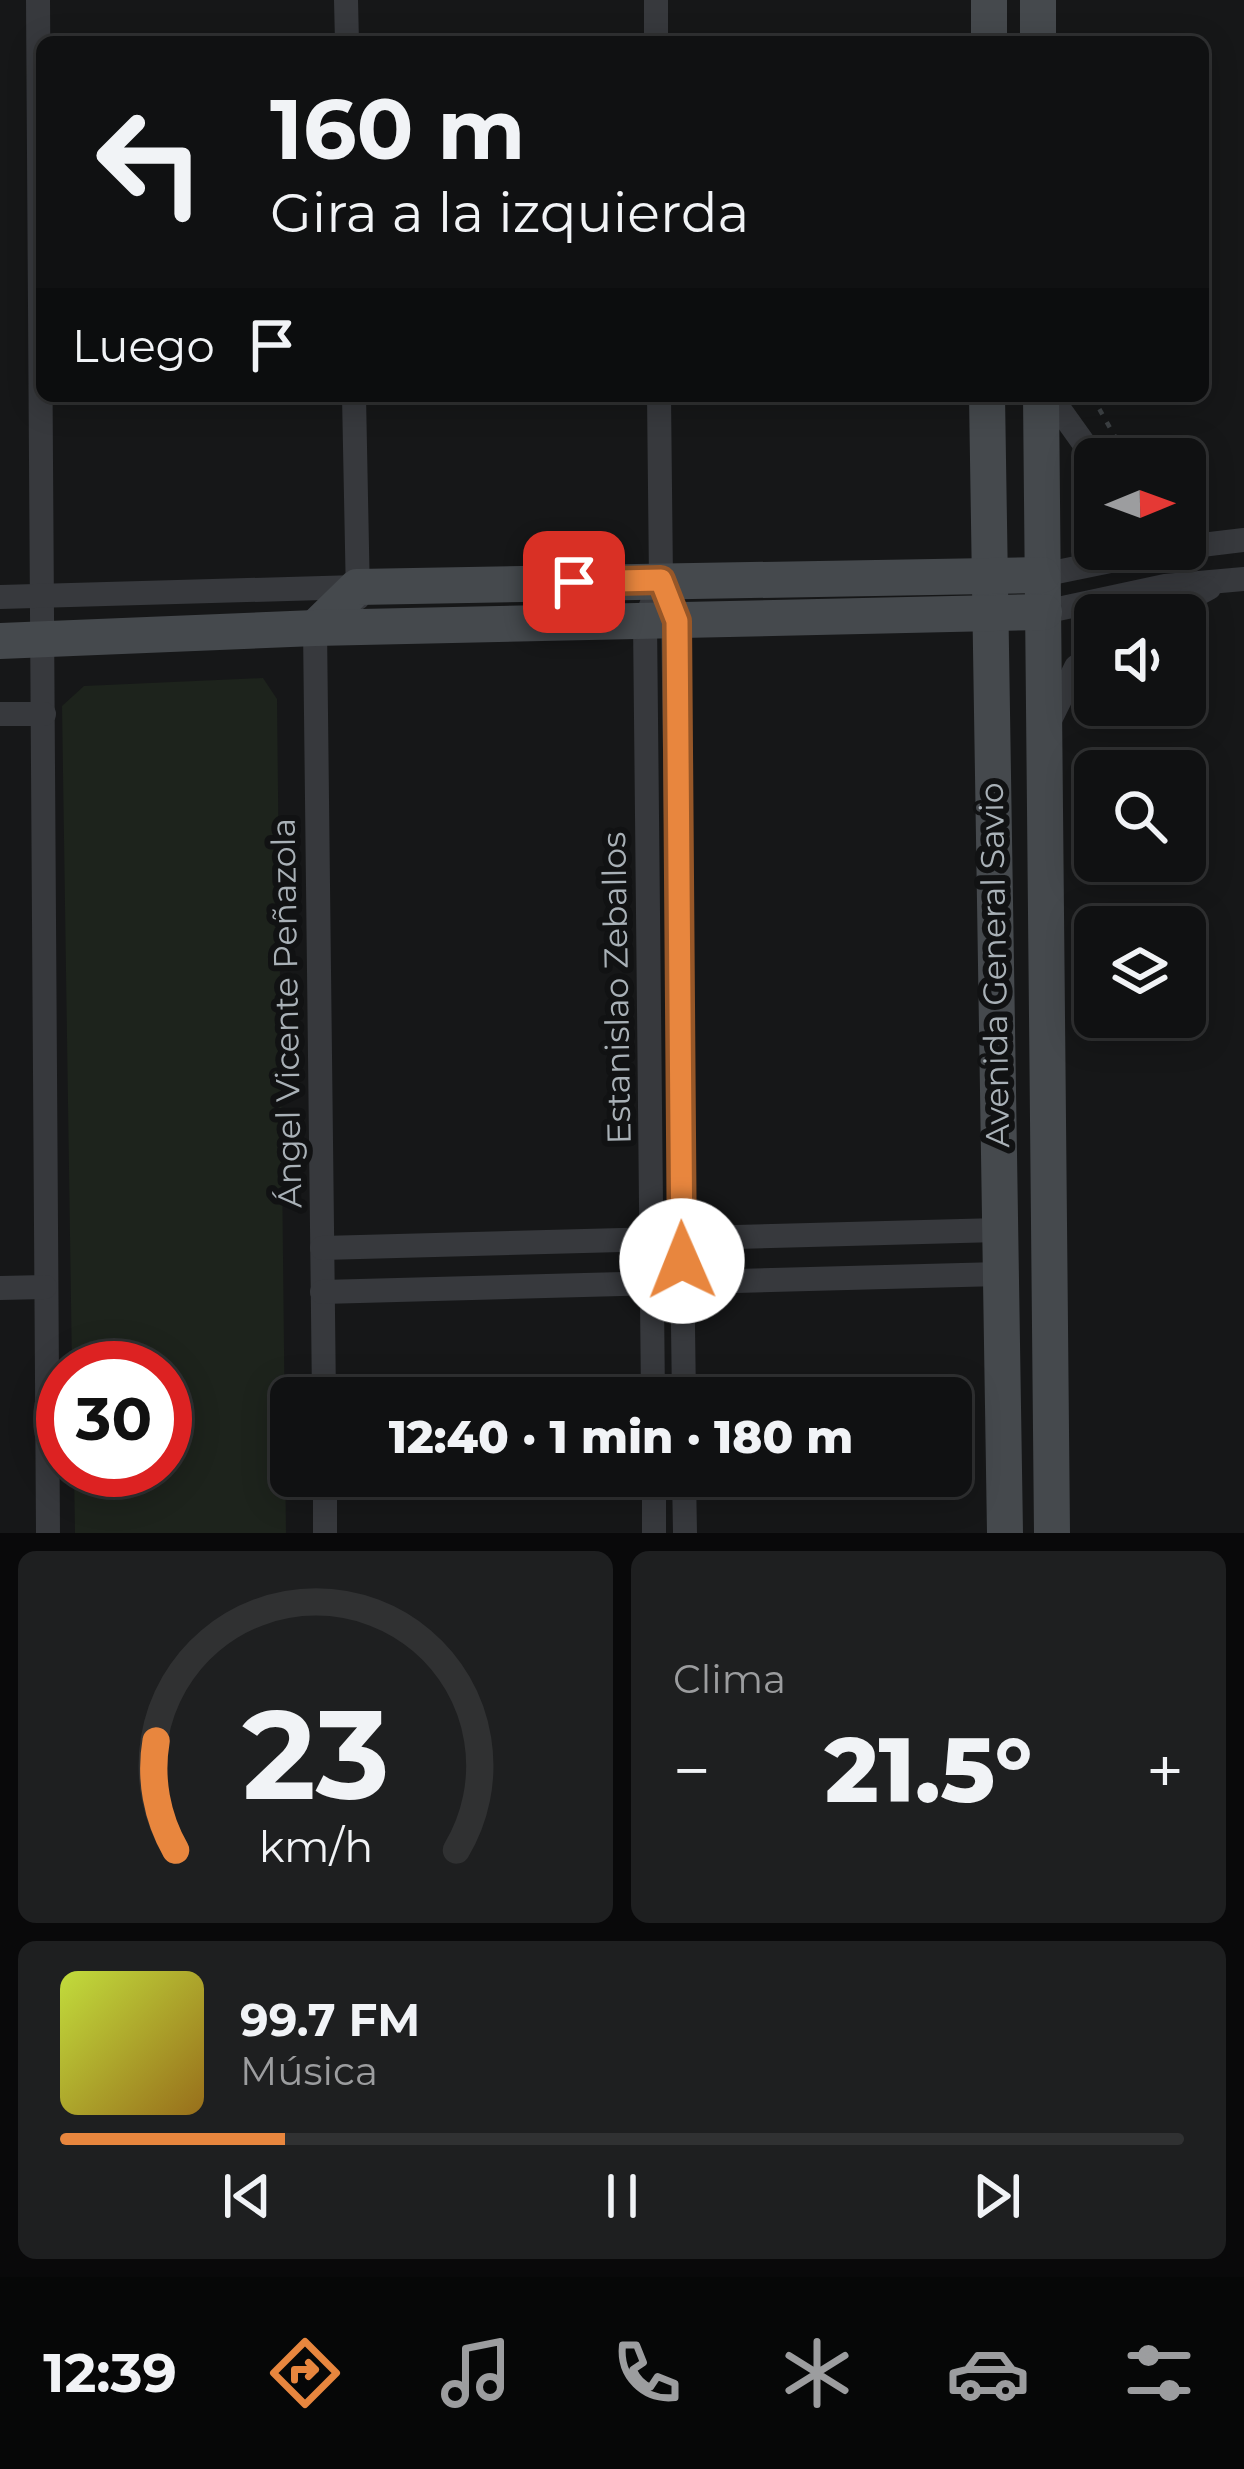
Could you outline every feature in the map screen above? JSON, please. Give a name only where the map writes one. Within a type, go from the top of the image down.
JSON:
[{"type":"main road","points":[[989,0],[989,36]]},
{"type":"main road","points":[[1038,0],[1038,36]]},
{"type":"main road","name":"Avenida General Savio","points":[[988,402],[987,615],[1005,1533]]},
{"type":"main road","name":"Avenida General Savio","points":[[1045,402],[1042,575],[1052,1533]]},
{"type":"main road","points":[[315,628],[358,587],[1042,575]]},
{"type":"main road","points":[[0,641],[315,628],[1044,612]]},
{"type":"street","points":[[38,0],[38,36]]},
{"type":"street","points":[[346,0],[347,36]]},
{"type":"street","points":[[656,0],[656,36]]},
{"type":"street","points":[[42,402],[48,1533]]},
{"type":"street","points":[[354,402],[358,627]]},
{"type":"street","name":"Estanislao Zeballos","points":[[653,1377],[659,402]]},
{"type":"street","points":[[1050,402],[1078,438]]},
{"type":"street","points":[[1206,544],[1244,540]]},
{"type":"street","points":[[1042,575],[1074,568]]},
{"type":"street","points":[[1044,612],[1129,592],[1233,580]]},
{"type":"street","points":[[1203,594],[1233,580]]},
{"type":"street","points":[[0,597],[358,587]]},
{"type":"street","name":"Estanislao Zeballos","points":[[661,621],[684,1377]]},
{"type":"street","name":"Ángel Vicente Peñazola","points":[[315,628],[324,1377]]},
{"type":"street","points":[[1046,738],[1058,696],[1074,671]]},
{"type":"street","points":[[0,715],[44,714]]},
{"type":"street","points":[[322,1248],[999,1230]]},
{"type":"street","points":[[322,1292],[1000,1274]]},
{"type":"street","points":[[0,1288],[45,1287]]},
{"type":"street","points":[[325,1497],[325,1533]]},
{"type":"street","points":[[654,1497],[654,1533]]},
{"type":"street","points":[[684,1497],[685,1533]]},
{"type":"path","points":[[1095,402],[1116,438]]},
{"type":"shaded area","points":[[263,678],[277,699],[284,1377],[270,1377],[270,1497],[286,1497],[286,1533],[75,1533],[74,1497],[192,1497],[192,1341],[72,1341],[62,706],[84,686]]},
{"type":"route","points":[[574,582],[661,580],[677,621],[682,1261]]}]
